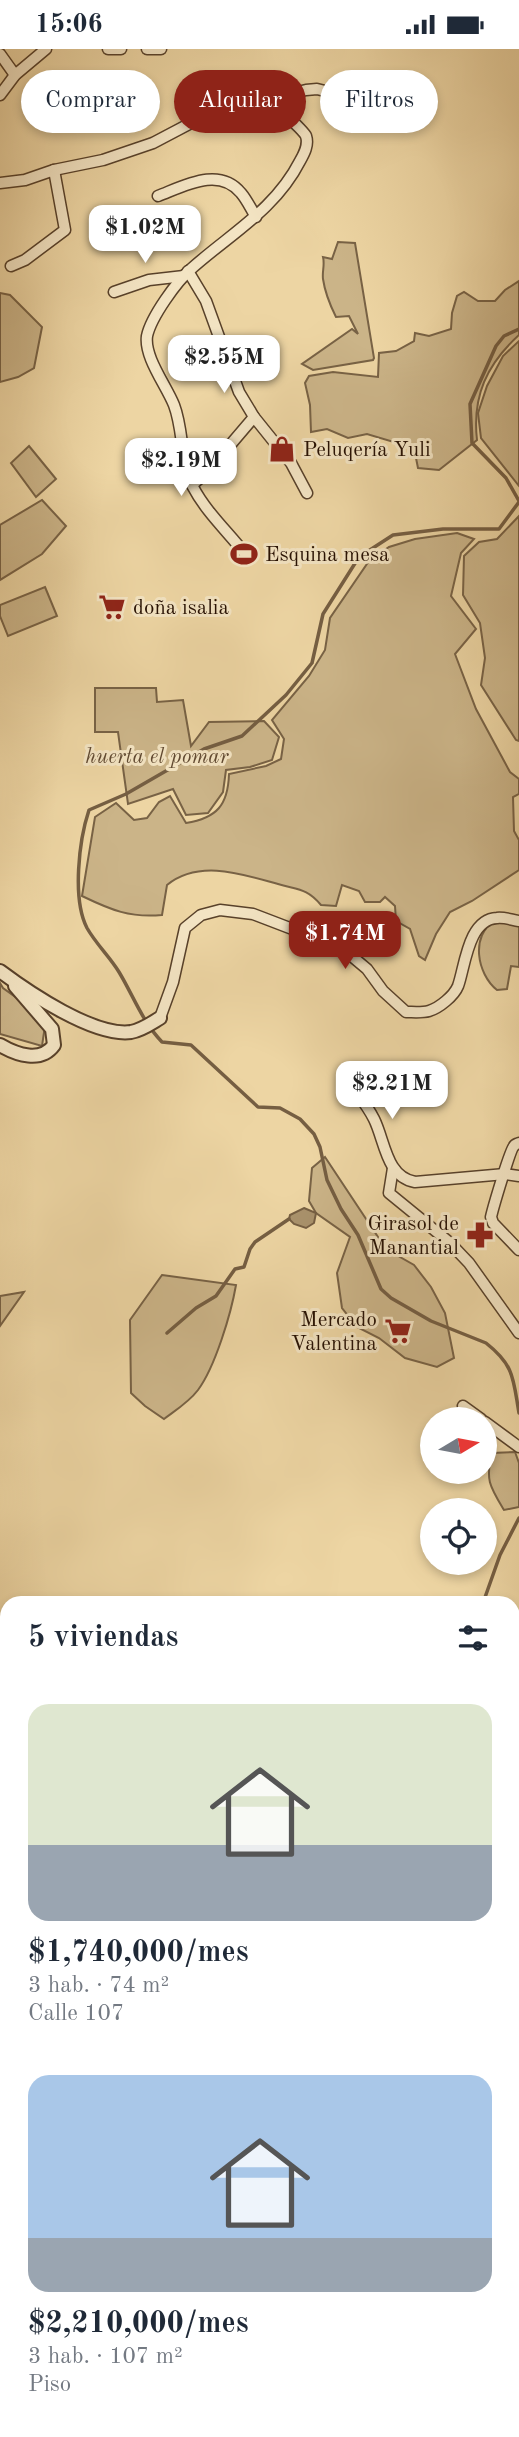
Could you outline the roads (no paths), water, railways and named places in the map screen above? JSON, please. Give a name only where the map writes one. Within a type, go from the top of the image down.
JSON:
[{"type":"street","points":[[0,95],[15,75],[46,49]]},
{"type":"street","points":[[108,49],[121,49]]},
{"type":"street","points":[[146,49],[160,50]]},
{"type":"street","points":[[0,54],[15,75]]},
{"type":"street","points":[[0,183],[24,180],[54,170],[115,157],[174,132]]},
{"type":"street","points":[[246,555],[198,497],[192,485],[183,459],[177,413],[155,369],[147,336],[158,314],[186,273],[256,217],[282,191],[305,153],[305,133]]},
{"type":"street","points":[[12,266],[25,260],[66,229],[54,170]]},
{"type":"street","points":[[158,196],[199,180],[216,179],[231,184],[241,193],[256,217]]},
{"type":"street","points":[[114,292],[149,280],[186,273]]},
{"type":"street","points":[[186,273],[206,301],[233,379],[254,417],[285,454],[307,493]]},
{"type":"street","points":[[192,485],[215,464],[254,417]]},
{"type":"street","points":[[4,974],[52,1007],[108,1030],[142,1030],[160,1018],[173,982],[185,928],[201,915],[220,910],[253,914],[341,949],[367,969],[383,991],[406,1012],[429,1011],[442,1004],[457,989],[466,953],[484,923],[494,917],[519,921]]},
{"type":"street","points":[[0,1045],[10,1051],[39,1056],[49,1052],[54,1045],[51,1029],[4,974]]},
{"type":"street","points":[[352,1086],[373,1116],[393,1168],[405,1179],[415,1182],[505,1174],[519,1176]]},
{"type":"street","points":[[519,1143],[514,1145],[507,1158],[505,1174],[491,1217],[493,1223],[519,1250]]},
{"type":"street","points":[[393,1168],[389,1193],[449,1242],[469,1263],[519,1333]]},
{"type":"street","points":[[497,1430],[519,1447]]},
{"type":"waterway","points":[[519,329],[504,336],[496,346],[470,404],[472,443],[506,478],[519,501]]},
{"type":"waterway","points":[[519,502],[499,529],[443,529],[393,535],[359,557],[323,614],[312,663],[286,695],[242,736],[204,749],[126,794],[89,810],[82,837],[78,886],[82,916],[87,928],[119,972],[155,1034],[162,1042],[191,1045],[258,1107],[280,1108],[300,1119],[314,1134],[320,1147],[327,1180],[358,1235],[381,1289],[391,1298],[431,1321],[486,1343],[495,1351],[508,1366],[519,1413]]},
{"type":"waterway","points":[[167,1333],[196,1308],[216,1296],[235,1269],[244,1267],[255,1242],[289,1219]]},
{"type":"waterway","points":[[485,1596],[500,1555],[519,1518]]},
{"type":"place","name":"Peluqería Yuli","points":[[282,449]]},
{"type":"place","name":"Esquina mesa","points":[[244,554]]},
{"type":"place","name":"doña isalia","points":[[112,607]]},
{"type":"place","name":"Girasol de Manantial","points":[[480,1235]]},
{"type":"place","name":"Mercado Valentina","points":[[398,1331]]},
{"type":"park label","name":"huerta el pomar","points":[[157,756]]}]
